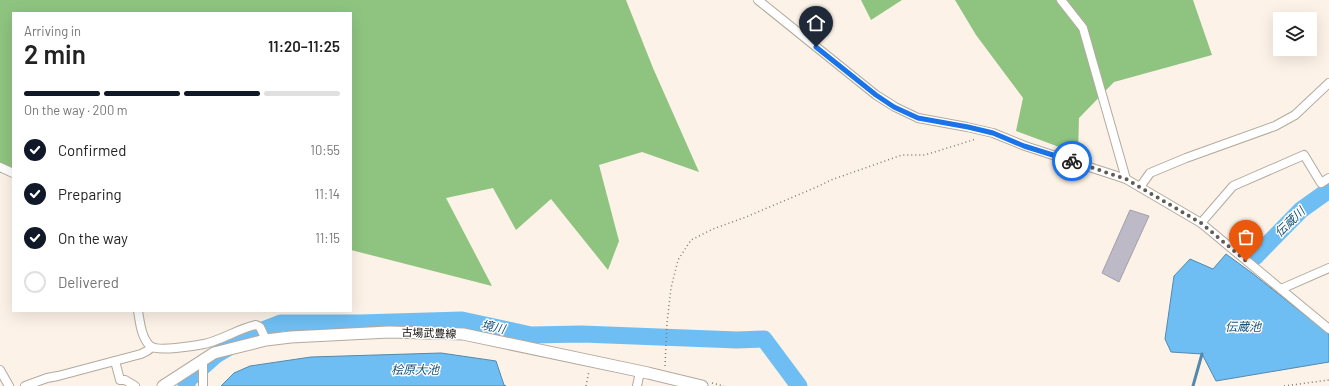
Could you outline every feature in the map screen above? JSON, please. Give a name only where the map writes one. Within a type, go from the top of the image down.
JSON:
[{"type":"main road","name":"古場武豊線","points":[[163,386],[214,353],[266,340],[291,337],[389,332],[463,334],[664,378],[705,384]]},
{"type":"street","points":[[758,0],[876,95],[894,107],[918,118],[993,133],[1024,146],[1126,179],[1140,187],[1201,223],[1329,329]]},
{"type":"street","points":[[1061,0],[1083,28],[1126,179]]},
{"type":"street","points":[[1140,187],[1150,173],[1186,158],[1275,126],[1288,119],[1295,115],[1329,83]]},
{"type":"street","points":[[1201,223],[1233,186],[1304,155],[1321,182],[1329,178]]},
{"type":"street","points":[[0,167],[12,173]]},
{"type":"street","points":[[1281,289],[1329,268]]},
{"type":"street","points":[[138,312],[144,335],[154,348],[205,344],[256,325],[260,327],[266,340]]},
{"type":"street","points":[[25,386],[47,378],[141,354],[152,347]]},
{"type":"street","points":[[115,361],[120,380],[125,380],[134,386]]},
{"type":"street","points":[[203,361],[203,386]]},
{"type":"street","points":[[0,370],[9,386]]},
{"type":"street","points":[[637,386],[640,372]]},
{"type":"path","points":[[664,378],[667,323],[671,288],[678,260],[691,240],[713,229],[746,217],[831,180],[902,155],[926,155],[993,133]]},
{"type":"path","points":[[586,386],[590,367]]},
{"type":"path","points":[[1284,386],[1329,380]]},
{"type":"path","points":[[705,384],[724,386]]},
{"type":"green space","points":[[0,0],[626,0],[653,68],[699,172],[642,152],[599,165],[619,241],[608,270],[551,199],[516,230],[493,188],[446,198],[492,286],[352,250],[352,12],[12,12],[12,176],[6,173],[0,173]]},
{"type":"green space","points":[[861,0],[902,0],[871,20]]},
{"type":"green space","points":[[955,0],[1193,0],[1212,55],[1114,82],[1079,118],[1078,154],[1016,131],[1023,98],[976,35]]},
{"type":"water","name":"伝蔵池","points":[[1226,254],[1329,334],[1329,362],[1216,381],[1202,354],[1171,352],[1165,339],[1174,276],[1190,259],[1213,269]]},
{"type":"water","name":"桧原大池","points":[[441,353],[496,361],[504,385],[506,386],[221,386],[234,373],[250,366],[311,357]]},
{"type":"building","points":[[1130,210],[1149,216],[1119,282],[1102,273]]},
{"type":"waterway","name":"伝蔵川","points":[[1255,257],[1301,210],[1329,190]]},
{"type":"waterway","name":"境川","points":[[186,386],[189,379],[216,355],[250,335],[281,323],[360,323],[462,320],[531,335],[582,334],[737,340],[764,339],[799,386]]},
{"type":"waterway","points":[[1193,386],[1202,354]]},
{"type":"way so far","points":[[1072,161],[1126,179],[1201,223],[1246,261]]},
{"type":"route","points":[[816,47],[876,95],[894,107],[918,118],[993,133],[1024,146],[1072,161]]}]
